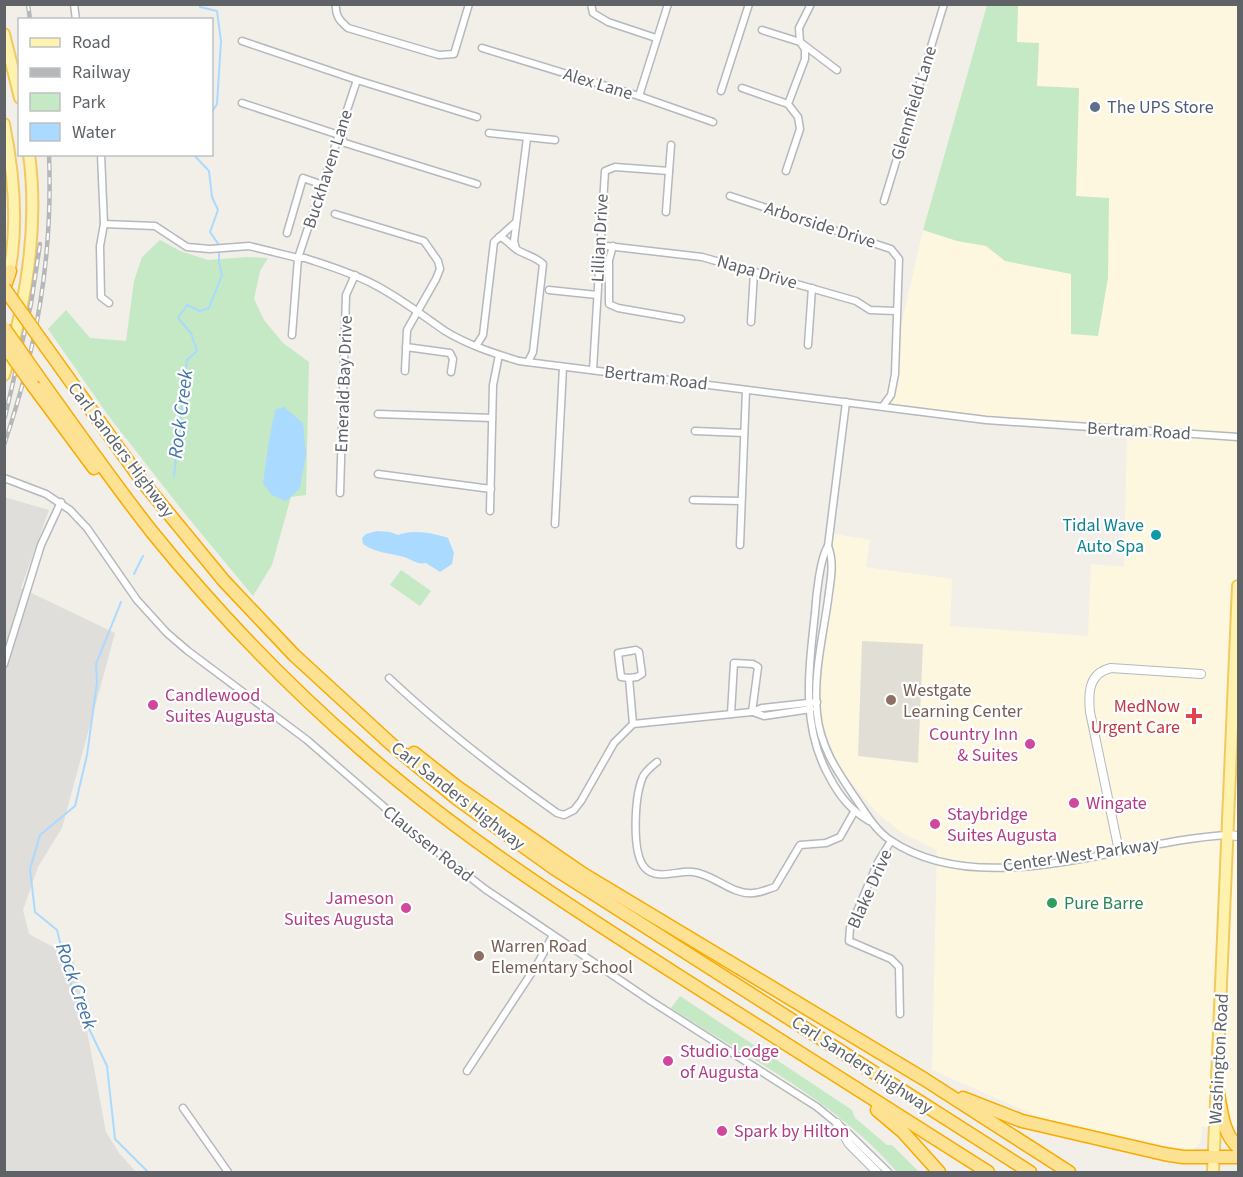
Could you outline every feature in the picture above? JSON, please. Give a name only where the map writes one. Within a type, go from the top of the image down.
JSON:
[{"type":"highway","points":[[4,289],[10,271]]},
{"type":"highway","name":"Carl Sanders Highway","points":[[4,289],[127,461],[188,539],[260,620],[337,696],[438,783],[555,869],[1030,1173]]},
{"type":"highway","name":"Carl Sanders Highway","points":[[4,328],[35,381],[153,533],[224,615],[273,666],[360,749],[418,797],[541,888],[987,1173]]},
{"type":"highway","points":[[4,345],[35,381]]},
{"type":"highway","points":[[337,696],[385,729],[457,787],[573,867],[924,1079],[1069,1173]]},
{"type":"highway","points":[[830,1072],[903,1132],[939,1173]]},
{"type":"highway","points":[[924,1079],[961,1097],[1022,1121],[1175,1156],[1239,1157]]},
{"type":"highway","points":[[1217,1088],[1226,1131],[1239,1147]]},
{"type":"main road","points":[[4,34],[18,90]]},
{"type":"main road","points":[[4,124],[14,196],[10,271],[4,296]]},
{"type":"main road","points":[[4,375],[23,299],[29,263],[33,200],[29,156]]},
{"type":"main road","name":"Washington Road","points":[[1213,1173],[1234,836],[1239,586]]},
{"type":"street","points":[[336,4],[335,13],[348,28],[439,55],[454,54],[469,4]]},
{"type":"street","points":[[591,4],[593,13],[608,22],[656,38]]},
{"type":"street","points":[[639,96],[668,4]]},
{"type":"street","points":[[721,91],[749,4]]},
{"type":"street","points":[[788,104],[805,59],[805,49],[800,42],[799,28],[811,4]]},
{"type":"street","name":"Glennfield Lane","points":[[884,201],[944,4]]},
{"type":"street","points":[[762,30],[800,42],[837,70]]},
{"type":"street","points":[[242,41],[477,117]]},
{"type":"street","name":"Alex Lane","points":[[482,48],[639,96],[712,122]]},
{"type":"street","name":"Buckhaven Lane","points":[[292,335],[298,258],[357,80]]},
{"type":"street","points":[[742,88],[788,104],[798,117],[800,129],[786,171]]},
{"type":"street","points":[[242,104],[339,135],[345,143],[477,184]]},
{"type":"street","points":[[489,133],[555,140]]},
{"type":"street","points":[[516,249],[514,241],[527,138]]},
{"type":"street","points":[[666,212],[671,145]]},
{"type":"street","points":[[101,156],[104,225],[100,246],[100,297],[108,303]]},
{"type":"street","name":"Lillian Drive","points":[[593,370],[605,171],[615,167],[669,171]]},
{"type":"street","points":[[286,233],[303,178],[323,185]]},
{"type":"street","name":"Arborside Drive","points":[[730,196],[891,249],[899,259],[895,374],[891,395],[882,406]]},
{"type":"street","points":[[335,214],[424,241],[438,261],[440,269],[436,279],[407,330],[405,371]]},
{"type":"street","points":[[476,346],[483,335],[494,242],[516,222]]},
{"type":"street","name":"Bertram Road","points":[[104,225],[154,226],[188,247],[210,249],[249,246],[305,258],[374,284],[417,310],[447,332],[476,346],[499,355],[528,362],[1015,423],[1239,437]]},
{"type":"street","points":[[499,237],[543,264],[533,352],[528,362]]},
{"type":"street","name":"Napa Drive","points":[[681,319],[618,308],[609,304],[610,246],[702,257],[856,301],[870,310],[896,311]]},
{"type":"street","points":[[751,322],[754,272]]},
{"type":"street","name":"Emerald Bay Drive","points":[[340,494],[346,295],[355,275]]},
{"type":"street","points":[[808,345],[812,288]]},
{"type":"street","points":[[549,290],[597,295]]},
{"type":"street","points":[[406,347],[450,353],[453,359],[451,372]]},
{"type":"street","points":[[490,510],[493,385],[499,355]]},
{"type":"street","points":[[555,524],[563,367]]},
{"type":"street","points":[[740,545],[746,390]]},
{"type":"street","name":"Center West Parkway","points":[[846,402],[828,546],[832,567],[817,687],[817,705],[824,747],[842,779],[872,823]]},
{"type":"street","points":[[378,414],[492,418]]},
{"type":"street","points":[[695,430],[744,433]]},
{"type":"street","points":[[378,474],[491,489]]},
{"type":"street","name":"Claussen Road","points":[[4,478],[34,488],[60,502],[87,528],[146,611],[188,651],[299,734],[455,867],[552,937],[794,1092],[837,1123],[888,1173]]},
{"type":"street","points":[[693,500],[741,501]]},
{"type":"street","points":[[4,664],[41,545],[60,502]]},
{"type":"street","name":"Center West Parkway","points":[[828,546],[823,553],[808,674],[811,731],[824,767],[838,793],[854,812],[872,823],[891,841],[920,856],[978,868],[1039,865],[1173,842],[1234,836]]},
{"type":"street","points":[[636,650],[639,652],[642,674],[629,678],[621,677],[618,653],[636,650]]},
{"type":"street","points":[[731,714],[734,663],[753,664],[758,667],[752,712]]},
{"type":"street","points":[[1119,851],[1090,712],[1088,694],[1090,684],[1102,670],[1111,668],[1201,674]]},
{"type":"street","points":[[389,678],[431,718],[463,744],[557,813],[564,815],[574,810],[581,801],[614,743],[633,724],[752,712],[762,708],[817,705]]},
{"type":"street","points":[[629,678],[633,724]]},
{"type":"street","points":[[657,762],[642,777],[634,823],[639,859],[645,869],[657,875],[692,872],[707,875],[732,888],[753,894],[775,887],[800,845],[826,843],[840,837],[854,812]]},
{"type":"street","name":"Blake Drive","points":[[891,841],[878,862],[850,928],[849,941],[891,958],[899,967],[900,1014]]},
{"type":"street","points":[[467,1071],[538,963],[552,937]]},
{"type":"street","points":[[183,1108],[228,1173]]},
{"type":"street","points":[[837,1123],[849,1144],[877,1173]]},
{"type":"shaded area","points":[[987,5],[1238,5],[1238,1126],[1202,1127],[1201,1141],[1193,1151],[1046,1120],[932,1070],[937,850],[902,833],[876,812],[837,765],[820,715],[820,683],[834,534],[870,540],[866,567],[952,579],[950,626],[1088,636],[1091,564],[1124,567],[1127,433],[883,406],[923,230]]},
{"type":"shaded area","points":[[4,497],[49,510],[21,588],[115,633],[62,828],[38,867],[23,910],[29,934],[74,961],[106,1132],[119,1153],[136,1172],[5,1172]]},
{"type":"shaded area","name":"Westgate Learning Center","points":[[862,641],[923,644],[918,763],[858,756]]},
{"type":"green space","points":[[987,5],[1018,5],[1017,42],[1039,43],[1037,86],[1079,88],[1076,196],[1109,198],[1108,278],[1098,336],[1071,334],[1071,274],[1005,261],[986,246],[957,241],[923,230]]},
{"type":"green space","points":[[160,240],[180,251],[208,260],[268,258],[260,271],[254,299],[264,320],[283,343],[309,362],[306,495],[291,497],[272,565],[253,596],[110,418],[48,329],[66,310],[90,338],[126,341],[134,281],[142,257]]},
{"type":"green space","points":[[401,570],[431,591],[420,606],[390,585]]},
{"type":"green space","points":[[680,996],[852,1110],[855,1118],[887,1145],[892,1145],[919,1172],[897,1172],[847,1124],[819,1103],[761,1063],[671,1008]]},
{"type":"water","points":[[284,407],[303,423],[306,454],[300,488],[286,501],[272,495],[263,483],[276,409]]},
{"type":"water","points":[[377,531],[398,535],[423,532],[448,538],[454,553],[452,564],[440,572],[426,563],[417,563],[363,544],[362,538],[366,534]]},
{"type":"waterway","name":"Rock Creek","points":[[199,4],[200,7],[217,11],[221,41],[217,104],[213,110]]},
{"type":"waterway","name":"Rock Creek","points":[[174,476],[187,360],[197,351],[191,333],[178,318],[187,305],[200,311],[209,308],[222,275],[219,245],[210,232],[218,210],[212,197],[209,171],[195,156]]},
{"type":"waterway","name":"Rock Creek","points":[[134,574],[143,556]]},
{"type":"waterway","name":"Rock Creek","points":[[121,602],[96,664],[97,682],[87,755],[75,806],[40,835],[30,869],[35,912],[57,930],[78,1006],[107,1066],[115,1139],[148,1172]]},
{"type":"railway","points":[[28,4],[30,18]]},
{"type":"railway","points":[[4,445],[26,373],[40,302],[48,230],[49,156]]},
{"type":"railway","points":[[5,417],[31,304],[40,244]]},
{"type":"place","name":"The UPS Store","points":[[1095,107]]},
{"type":"place","name":"Tidal Wave Auto Spa","points":[[1156,535]]},
{"type":"place","name":"Westgate Learning Center","points":[[891,700]]},
{"type":"place","name":"Candlewood Suites Augusta","points":[[153,705]]},
{"type":"place","name":"MedNow Urgent Care","points":[[1194,716]]},
{"type":"place","name":"Country Inn & Suites","points":[[1030,744]]},
{"type":"place","name":"Wingate","points":[[1074,803]]},
{"type":"place","name":"Staybridge Suites Augusta","points":[[935,824]]},
{"type":"place","name":"Pure Barre","points":[[1052,903]]},
{"type":"place","name":"Jameson Suites Augusta","points":[[406,908]]},
{"type":"place","name":"Warren Road Elementary School","points":[[479,956]]},
{"type":"place","name":"Studio Lodge of Augusta","points":[[668,1061]]},
{"type":"place","name":"Spark by Hilton","points":[[722,1131]]}]
